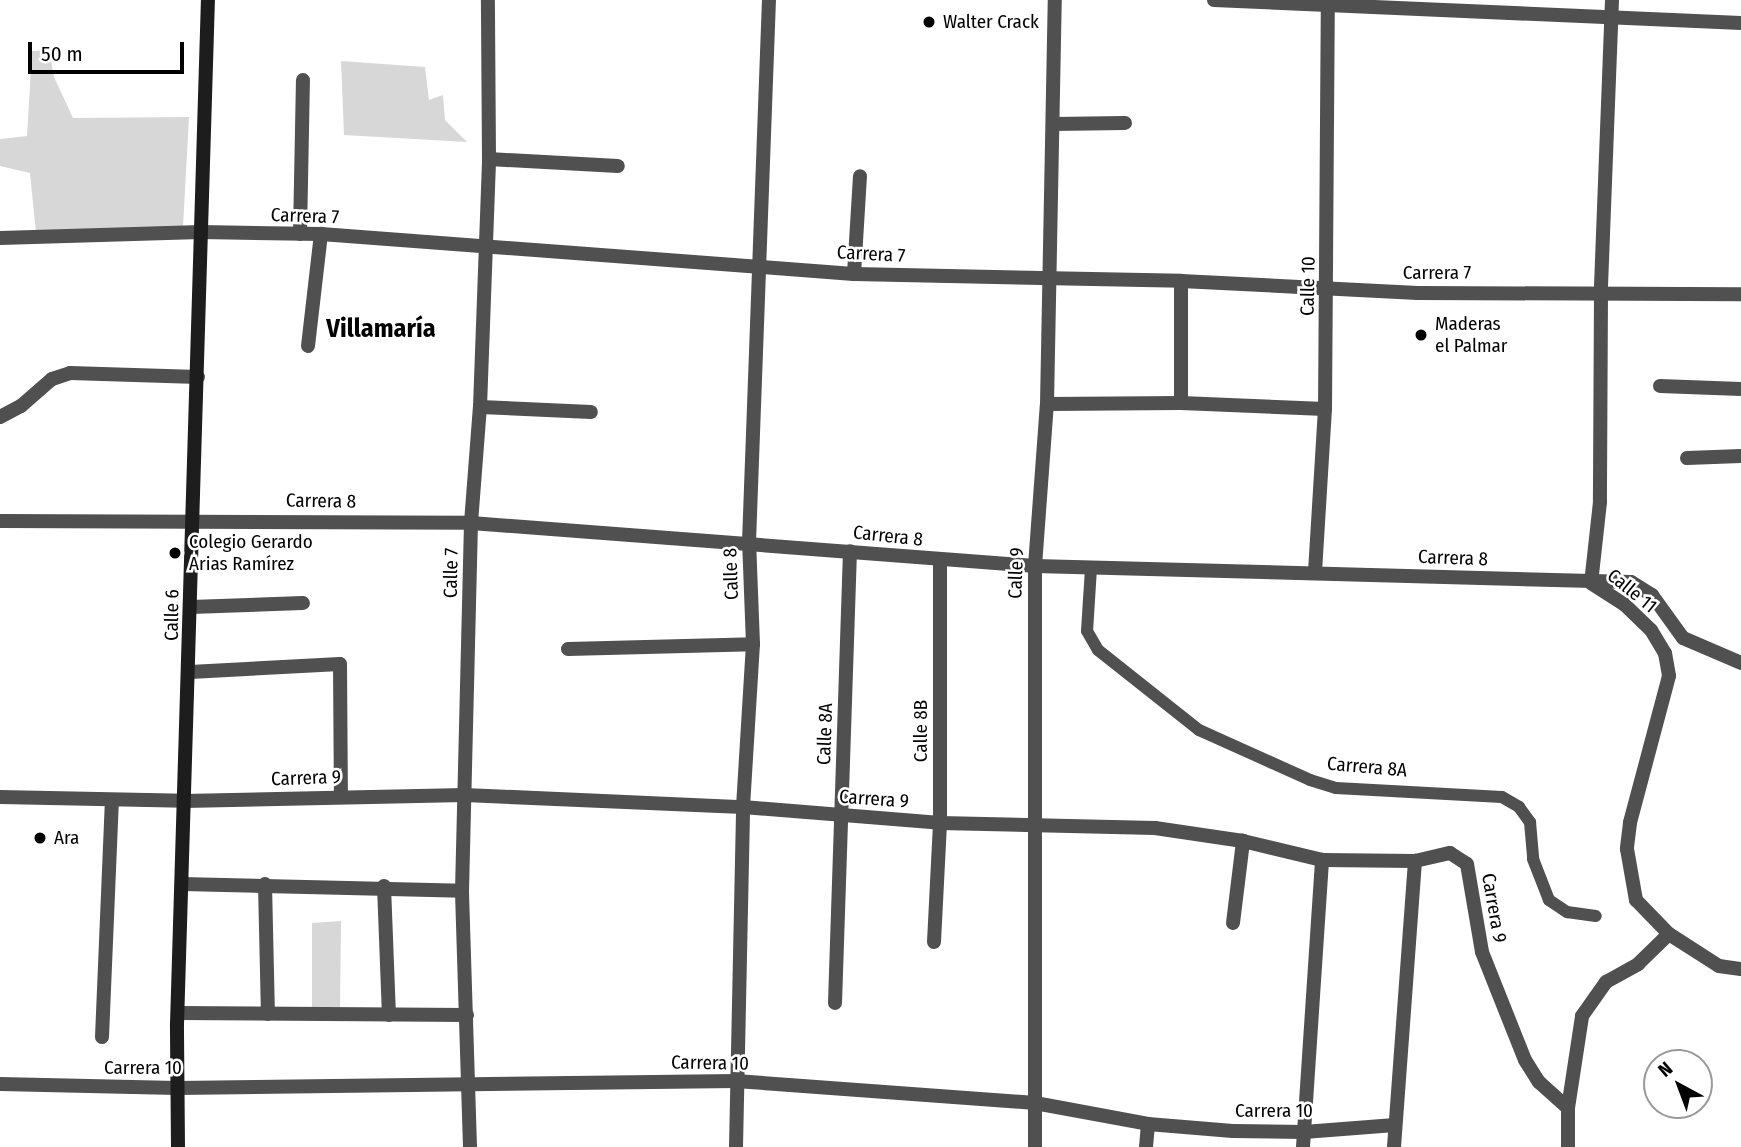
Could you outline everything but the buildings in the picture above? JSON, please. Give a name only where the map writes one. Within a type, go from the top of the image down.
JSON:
[{"type":"main road","name":"Calle 6","points":[[178,1147],[178,1013],[208,0]]},
{"type":"street","name":"Calle 7","points":[[470,1147],[462,891],[471,523],[480,407],[489,159],[488,0]]},
{"type":"street","name":"Calle 8","points":[[736,1147],[743,807],[753,644],[749,542],[769,0]]},
{"type":"street","name":"Calle 9","points":[[1035,1147],[1035,566],[1047,404],[1055,0]]},
{"type":"street","points":[[1213,0],[1612,7],[1741,23]]},
{"type":"street","name":"Calle 10","points":[[1315,572],[1325,409],[1328,2]]},
{"type":"street","name":"Calle 11","points":[[1612,7],[1601,293],[1600,502],[1591,583],[1625,605],[1651,630],[1665,653],[1669,676],[1630,823],[1628,849],[1636,900],[1669,934],[1719,965],[1741,969]]},
{"type":"street","points":[[300,234],[303,80]]},
{"type":"street","points":[[1053,124],[1125,123]]},
{"type":"street","points":[[489,159],[618,166]]},
{"type":"street","points":[[854,274],[860,176]]},
{"type":"street","name":"Carrera 7","points":[[0,238],[201,232],[321,234],[484,248],[760,264],[854,274],[1181,281],[1327,290],[1741,294]]},
{"type":"street","points":[[308,346],[321,234]]},
{"type":"street","points":[[1181,281],[1181,403]]},
{"type":"street","points":[[0,417],[22,406],[52,379],[70,373],[198,377]]},
{"type":"street","points":[[1660,386],[1741,389]]},
{"type":"street","points":[[1047,404],[1181,403],[1325,409]]},
{"type":"street","points":[[480,407],[591,412]]},
{"type":"street","points":[[1687,458],[1741,456]]},
{"type":"street","name":"Carrera 8","points":[[0,521],[192,519],[471,523],[749,542],[940,561],[1091,568],[1315,572],[1643,586],[1683,638],[1741,663]]},
{"type":"street","name":"Calle 8A","points":[[835,1003],[850,551]]},
{"type":"street","name":"Calle 8B","points":[[934,942],[940,823],[940,561]]},
{"type":"street","name":"Carrera 8A","points":[[1091,568],[1087,631],[1098,650],[1199,730],[1310,780],[1336,788],[1502,797],[1519,807],[1530,822],[1533,859],[1549,900],[1566,912],[1596,916]]},
{"type":"street","points":[[191,607],[303,603]]},
{"type":"street","points":[[568,649],[753,644]]},
{"type":"street","points":[[190,672],[340,664],[341,796]]},
{"type":"street","name":"Carrera 9","points":[[0,797],[184,801],[465,795],[743,807],[940,823],[1155,828],[1243,841],[1322,860],[1415,861],[1450,853],[1467,864],[1482,952],[1525,1060],[1539,1082],[1568,1108]]},
{"type":"street","points":[[102,1037],[112,800]]},
{"type":"street","points":[[1233,923],[1243,841]]},
{"type":"street","points":[[1303,1139],[1322,860]]},
{"type":"street","points":[[1394,1147],[1415,861]]},
{"type":"street","points":[[182,884],[384,886],[462,891]]},
{"type":"street","points":[[265,884],[268,1014]]},
{"type":"street","points":[[384,886],[389,1015]]},
{"type":"street","points":[[1568,1147],[1568,1108],[1582,1016],[1591,998],[1669,934]]},
{"type":"street","points":[[178,1013],[467,1015]]},
{"type":"street","name":"Carrera 10","points":[[0,1084],[177,1088],[736,1081],[1035,1103],[1148,1124],[1303,1139],[1395,1125]]},
{"type":"street","points":[[1146,1147],[1148,1124]]},
{"type":"street","points":[[1231,1147],[1233,1131]]},
{"type":"shaded area","points":[[49,50],[54,77],[73,118],[189,117],[183,227],[36,233],[30,173],[0,166],[0,139],[27,136],[32,51]]},
{"type":"shaded area","points":[[341,61],[425,67],[429,100],[443,95],[445,120],[467,142],[344,135]]},
{"type":"shaded area","points":[[341,921],[340,1007],[312,1008],[312,923]]},
{"type":"place","name":"Walter Crack","points":[[929,22]]},
{"type":"place","name":"Maderas el Palmar","points":[[1421,335]]},
{"type":"place","name":"Colegio Gerardo Arias Ramírez","points":[[175,553]]},
{"type":"place","name":"Ara","points":[[40,838]]},
{"type":"district","name":"Villamaría","points":[[381,329]]}]
